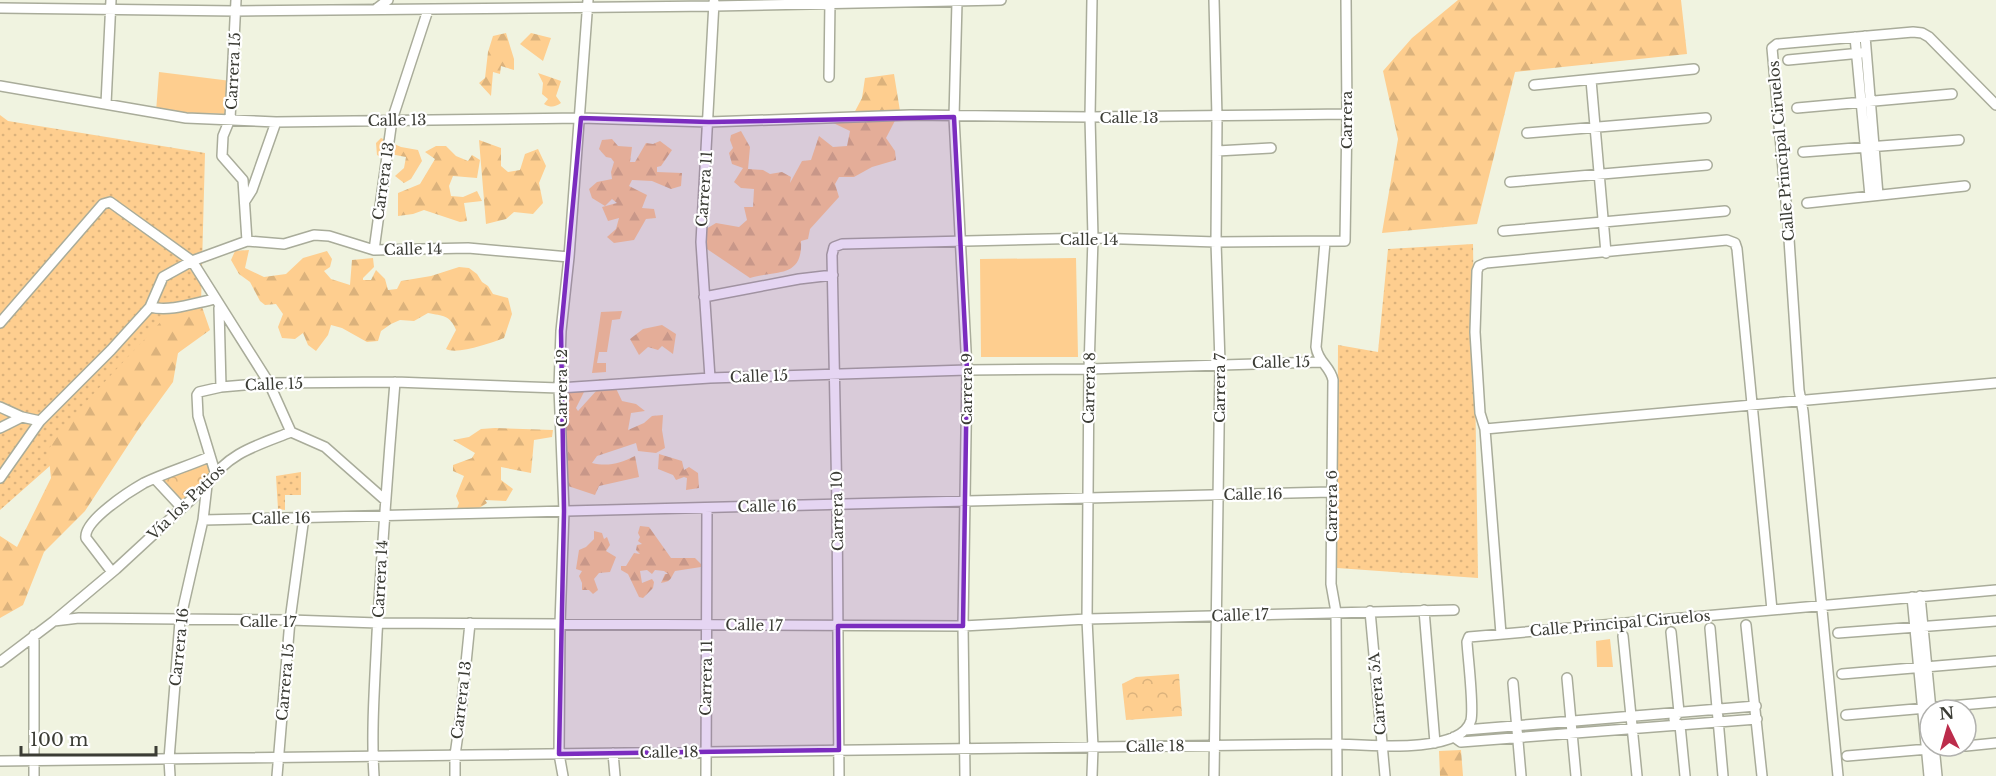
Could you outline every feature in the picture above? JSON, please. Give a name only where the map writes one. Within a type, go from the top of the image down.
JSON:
[{"type":"street","name":"Carrera 15","points":[[236,0],[230,119],[223,135],[222,156],[243,180],[247,241]]},
{"type":"street","points":[[376,9],[388,0]]},
{"type":"street","points":[[0,8],[111,5],[236,11],[354,5],[376,9],[428,10],[457,4],[892,3],[1001,0]]},
{"type":"street","name":"Carrera 8","points":[[1092,0],[1090,117],[1093,238],[1089,369],[1087,619],[1093,747],[1092,776]]},
{"type":"street","name":"Carrera 7","points":[[1214,0],[1217,117],[1216,242],[1220,363],[1214,776]]},
{"type":"street","name":"Carrera","points":[[1345,241],[1346,0]]},
{"type":"street","points":[[829,77],[830,2]]},
{"type":"street","name":"Carrera 9","points":[[957,2],[954,117],[967,370],[963,626],[965,776]]},
{"type":"street","name":"Carrera 12","points":[[563,776],[559,754],[564,511],[559,388],[561,331],[581,118],[588,3]]},
{"type":"street","name":"Carrera 11","points":[[710,378],[701,242],[714,3]]},
{"type":"street","points":[[106,104],[111,5]]},
{"type":"street","name":"Carrera 13","points":[[374,250],[392,120],[428,10]]},
{"type":"street","name":"Calle Principal Ciruelos","points":[[1802,401],[1799,390],[1788,224],[1772,48],[1777,44],[1922,33],[1929,37],[1996,105]]},
{"type":"street","points":[[1860,37],[1874,196]]},
{"type":"street","points":[[1788,60],[1862,53]]},
{"type":"street","points":[[1534,85],[1694,69]]},
{"type":"street","points":[[1591,80],[1605,253]]},
{"type":"street","name":"Calle 13","points":[[0,86],[186,118],[276,122],[581,118],[709,122],[911,115],[1217,117],[1347,114]]},
{"type":"street","points":[[1797,108],[1952,94]]},
{"type":"street","points":[[1527,134],[1706,118]]},
{"type":"street","points":[[245,201],[252,190],[276,122]]},
{"type":"street","points":[[1803,152],[1959,140]]},
{"type":"street","points":[[1217,151],[1271,148]]},
{"type":"street","points":[[1510,182],[1707,165]]},
{"type":"street","points":[[1807,203],[1965,186]]},
{"type":"street","points":[[0,323],[103,204],[110,202],[192,261],[269,383],[291,432],[325,447],[385,500]]},
{"type":"street","points":[[1503,231],[1725,211]]},
{"type":"street","name":"Calle 14","points":[[0,478],[40,421],[150,307],[163,277],[192,261],[247,241],[284,244],[314,235],[329,236],[374,250],[468,248],[569,256]]},
{"type":"street","name":"Calle 14","points":[[834,247],[842,244],[1093,238],[1216,242],[1345,241]]},
{"type":"street","points":[[1501,634],[1485,429],[1480,413],[1475,332],[1479,266],[1486,263],[1727,240],[1736,243],[1772,610]]},
{"type":"street","name":"Carrera 6","points":[[1325,242],[1316,347],[1321,362],[1329,367],[1333,380],[1331,584],[1336,612],[1337,776]]},
{"type":"street","name":"Carrera 10","points":[[834,247],[832,255],[839,776]]},
{"type":"street","points":[[704,297],[833,275]]},
{"type":"street","points":[[150,307],[159,309],[217,303]]},
{"type":"street","points":[[217,303],[221,387]]},
{"type":"street","name":"Calle 15","points":[[209,457],[198,416],[197,395],[199,392],[221,387],[269,383],[395,382],[559,388],[710,378],[1321,362]]},
{"type":"street","name":"Carrera 14","points":[[374,776],[383,516],[395,382]]},
{"type":"street","points":[[1485,429],[1996,383]]},
{"type":"street","points":[[1802,401],[1838,776]]},
{"type":"street","points":[[0,407],[22,417],[40,421]]},
{"type":"street","points":[[0,428],[22,417]]},
{"type":"street","name":"Vía los Patios","points":[[0,662],[54,621],[112,572],[207,485],[215,472],[236,454],[291,432]]},
{"type":"street","points":[[112,572],[88,541],[86,531],[97,517],[134,489],[209,457],[215,472]]},
{"type":"street","points":[[155,479],[182,508]]},
{"type":"street","name":"Carrera 16","points":[[170,776],[169,759],[180,621],[203,520],[207,485]]},
{"type":"street","name":"Calle 16","points":[[203,520],[1331,492]]},
{"type":"street","name":"Carrera 11","points":[[706,776],[707,507]]},
{"type":"street","name":"Carrera 15","points":[[277,776],[290,620],[304,518]]},
{"type":"street","name":"Calle Principal Ciruelos","points":[[1465,730],[1471,721],[1467,642],[1469,637],[1996,590]]},
{"type":"street","points":[[1916,597],[1927,698]]},
{"type":"street","points":[[1424,610],[1435,743]]},
{"type":"street","name":"Calle 17","points":[[54,621],[79,618],[378,623],[963,626],[1087,619],[1454,610]]},
{"type":"street","name":"Carrera 5A","points":[[1370,611],[1385,776]]},
{"type":"street","points":[[1838,633],[1996,621]]},
{"type":"street","name":"Carrera 13","points":[[455,776],[455,755],[470,623]]},
{"type":"street","points":[[1746,625],[1762,776]]},
{"type":"street","points":[[1710,628],[1724,776]]},
{"type":"street","points":[[1671,632],[1679,712],[1674,719],[1675,723],[1680,725]]},
{"type":"street","points":[[34,635],[34,776]]},
{"type":"street","points":[[1623,636],[1637,776]]},
{"type":"street","points":[[1842,674],[1996,661]]},
{"type":"street","points":[[1567,678],[1576,776]]},
{"type":"street","points":[[1513,683],[1521,776]]},
{"type":"street","points":[[1978,704],[1996,702]]},
{"type":"street","points":[[1338,744],[1382,746],[1435,743],[1454,737],[1465,730],[1756,706]]},
{"type":"street","points":[[1846,715],[1918,710]]},
{"type":"street","points":[[1454,737],[1461,742],[1757,719]]},
{"type":"street","points":[[1680,725],[1684,776]]},
{"type":"street","points":[[1476,729],[1477,740]]},
{"type":"street","points":[[1978,745],[1996,743]]},
{"type":"street","name":"Calle 18","points":[[0,761],[1338,744]]},
{"type":"street","points":[[1847,756],[1918,749]]},
{"type":"street","points":[[613,753],[615,776]]},
{"type":"street","points":[[1929,776],[1931,758]]},
{"type":"street","points":[[1934,758],[1937,776]]},
{"type":"highlighted area","points":[[954,117],[967,370],[963,626],[838,626],[839,750],[559,754],[564,511],[561,331],[581,118],[709,122]]},
{"type":"green space","points":[[1458,0],[1681,0],[1687,54],[1515,72],[1477,224],[1382,233],[1398,139],[1383,71],[1412,38]]},
{"type":"green space","points":[[506,33],[514,59],[514,70],[501,66],[500,74],[493,72],[491,96],[479,83],[485,78],[488,52],[493,36]]},
{"type":"green space","points":[[531,33],[551,38],[543,61],[520,44]]},
{"type":"green space","points":[[159,72],[231,81],[226,114],[156,112]]},
{"type":"green space","points":[[538,73],[561,81],[556,96],[561,103],[553,106],[544,104],[548,99],[542,94],[543,83]]},
{"type":"green space","points":[[894,74],[900,111],[886,138],[895,151],[896,160],[872,167],[854,177],[839,177],[835,184],[839,197],[810,229],[808,239],[801,241],[797,262],[792,267],[786,271],[750,278],[707,249],[706,229],[716,223],[739,227],[747,220],[744,207],[753,207],[754,189],[741,188],[734,182],[743,168],[732,164],[729,153],[733,148],[731,135],[741,131],[750,147],[748,169],[763,170],[770,174],[782,172],[791,177],[790,183],[802,161],[811,160],[819,136],[833,147],[847,146],[850,131],[829,121],[852,117],[862,98],[865,78]]},
{"type":"green space","points":[[0,115],[8,121],[205,153],[201,304],[196,337],[0,510]]},
{"type":"green space","points":[[381,138],[401,147],[418,150],[422,161],[411,179],[404,183],[395,176],[404,168],[406,157],[390,154],[384,159],[377,155],[376,143]]},
{"type":"green space","points":[[612,139],[618,146],[632,147],[630,162],[635,162],[646,143],[653,144],[660,141],[672,150],[661,166],[657,167],[657,172],[682,173],[681,186],[671,189],[652,181],[632,180],[629,186],[647,195],[642,208],[654,209],[656,218],[646,219],[634,240],[614,243],[607,237],[616,229],[619,218],[608,221],[602,207],[617,203],[612,199],[605,206],[592,198],[589,189],[597,182],[612,179],[611,172],[614,162],[599,149],[602,140]]},
{"type":"green space","points":[[479,140],[501,148],[501,166],[508,172],[520,170],[525,154],[538,149],[546,166],[539,183],[543,203],[533,214],[514,212],[506,219],[486,224]]},
{"type":"green space","points":[[436,146],[446,146],[456,156],[468,161],[472,155],[480,160],[477,178],[453,176],[449,186],[451,196],[463,197],[477,191],[482,201],[464,203],[467,221],[460,222],[424,210],[398,216],[398,193],[420,184],[435,159],[425,152]]},
{"type":"green space","points":[[1473,244],[1478,578],[1337,568],[1338,345],[1378,352],[1388,249]]},
{"type":"green space","points":[[249,250],[245,268],[264,277],[286,274],[303,258],[327,251],[332,259],[330,267],[324,271],[331,279],[350,285],[352,260],[373,258],[374,267],[363,280],[371,280],[376,270],[385,279],[388,290],[397,289],[401,281],[431,276],[459,267],[469,268],[477,274],[493,294],[508,298],[512,314],[504,338],[458,351],[446,349],[456,330],[451,321],[445,317],[428,313],[414,321],[400,320],[391,324],[381,331],[378,341],[367,342],[342,328],[331,325],[328,335],[316,351],[308,345],[303,333],[295,339],[282,338],[278,327],[283,314],[276,304],[265,305],[260,301],[250,282],[239,274],[231,260],[235,251]]},
{"type":"green space","points":[[1076,258],[1078,357],[981,357],[980,259]]},
{"type":"green space","points":[[201,304],[210,330],[178,353],[173,382],[138,430],[85,511],[44,552],[23,605],[0,618],[0,536],[17,547],[51,478],[48,450],[69,420],[168,314]]},
{"type":"green space","points":[[622,311],[620,319],[612,320],[607,352],[599,352],[597,363],[606,363],[606,372],[592,373],[601,312]]},
{"type":"green space","points":[[662,325],[676,334],[673,354],[662,346],[658,350],[648,347],[639,355],[630,339],[643,329]]},
{"type":"green space","points":[[599,379],[612,380],[622,401],[636,404],[645,411],[631,413],[628,430],[644,423],[652,416],[663,415],[662,430],[665,448],[656,453],[638,451],[636,443],[597,456],[592,463],[604,465],[625,461],[635,456],[639,477],[599,486],[595,495],[568,486],[562,393],[585,390],[576,408],[578,411],[597,390]]},
{"type":"green space","points":[[481,429],[553,430],[552,437],[534,440],[531,473],[501,467],[501,480],[513,489],[506,501],[485,500],[487,503],[476,510],[469,508],[466,514],[456,511],[459,503],[456,496],[464,476],[453,471],[453,465],[472,458],[475,453],[453,440],[469,437]]},
{"type":"green space","points":[[659,454],[682,461],[684,470],[689,467],[698,473],[699,488],[686,490],[687,478],[676,480],[673,475],[658,469]]},
{"type":"green space","points":[[207,463],[211,472],[198,493],[178,511],[152,484]]},
{"type":"green space","points":[[301,472],[301,495],[285,495],[285,510],[278,509],[276,476]]},
{"type":"green space","points":[[640,526],[649,527],[671,558],[695,558],[701,567],[675,571],[669,580],[661,583],[665,574],[668,574],[664,571],[655,570],[652,574],[647,570],[640,571],[642,583],[652,579],[654,582],[653,588],[643,598],[639,597],[628,574],[621,570],[621,566],[626,566],[634,553],[640,554],[636,550],[637,545],[642,544],[638,541]]},
{"type":"green space","points":[[594,531],[602,533],[604,539],[607,537],[610,545],[606,551],[616,557],[610,572],[599,573],[594,579],[598,590],[593,594],[589,590],[582,590],[579,576],[582,571],[576,569],[579,550],[594,539]]},
{"type":"green space","points":[[1610,639],[1613,667],[1597,667],[1596,641]]},
{"type":"green space","points":[[1179,674],[1182,716],[1126,720],[1122,684],[1136,677]]},
{"type":"green space","points":[[1461,750],[1463,776],[1440,776],[1439,751]]}]
